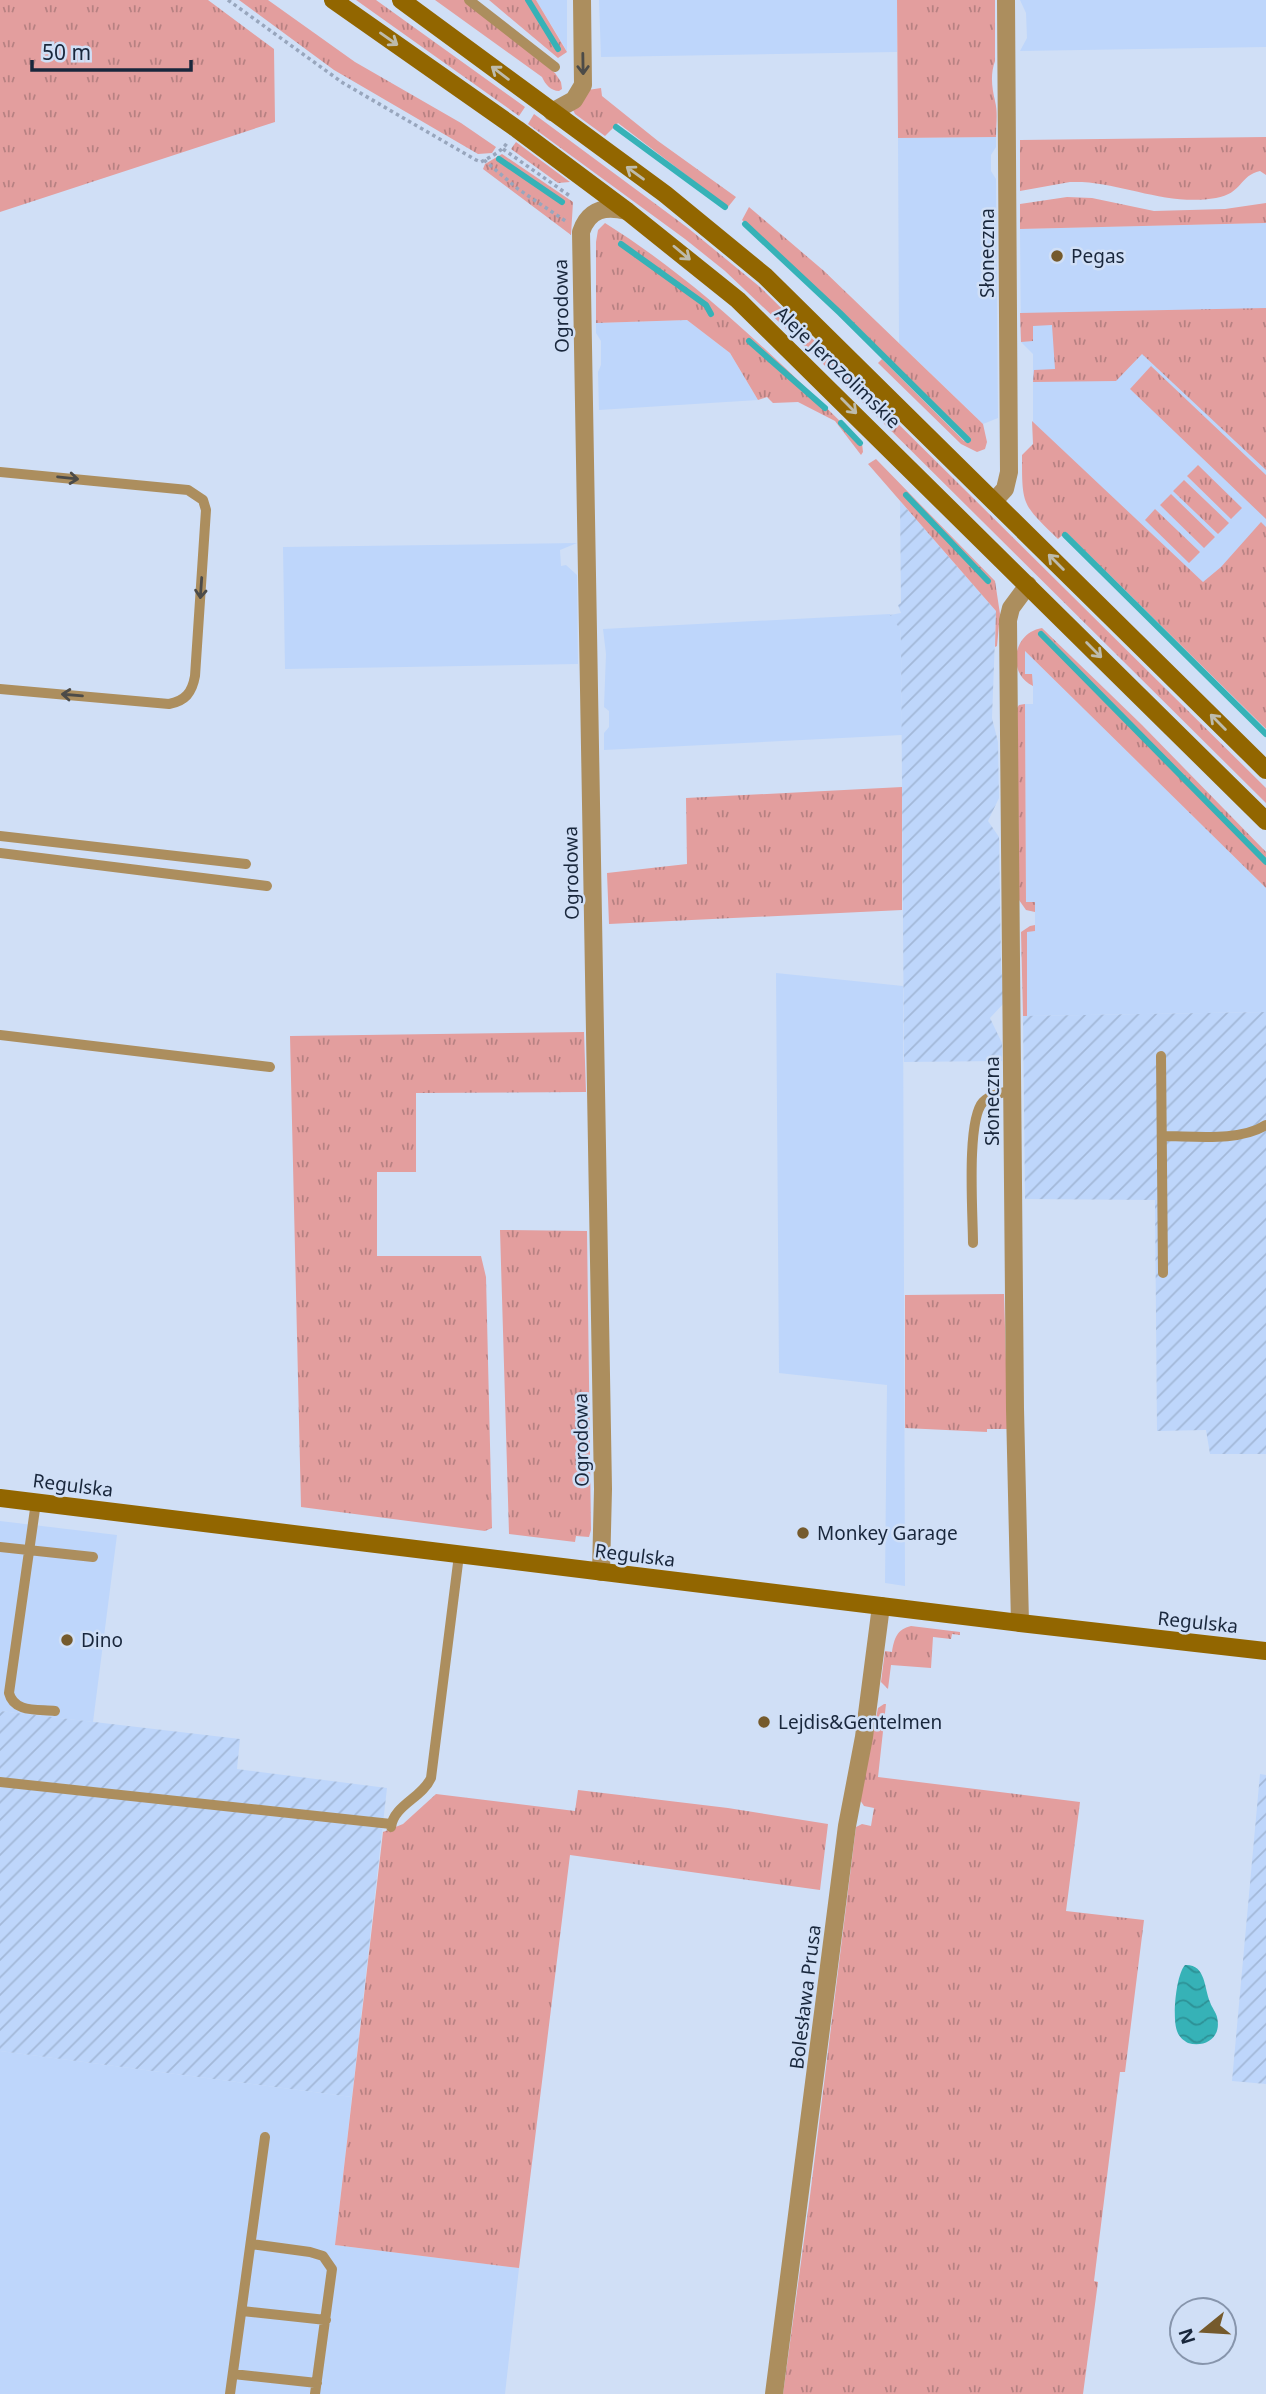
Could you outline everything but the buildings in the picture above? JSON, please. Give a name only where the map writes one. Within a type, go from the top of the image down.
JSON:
[{"type":"main road","name":"Aleje Jerozolimskie","points":[[333,0],[517,129],[627,211],[738,300],[1266,821]]},
{"type":"main road","name":"Aleje Jerozolimskie","points":[[401,0],[665,194],[765,276],[1266,770]]},
{"type":"main road","name":"Regulska","points":[[0,1498],[1266,1651]]},
{"type":"street","points":[[552,112],[574,100],[583,85],[582,0]]},
{"type":"street","name":"Słoneczna","points":[[995,501],[1005,489],[1009,472],[1006,0]]},
{"type":"street","points":[[586,222],[606,208],[627,211]]},
{"type":"street","name":"Ogrodowa","points":[[586,222],[603,1489],[601,1572]]},
{"type":"street","name":"Słoneczna","points":[[1020,1623],[1015,1409],[1008,620],[1011,608],[1028,585]]},
{"type":"street","name":"Bolesława Prusa","points":[[774,2394],[847,1826],[864,1737],[881,1606]]},
{"type":"lane","points":[[469,0],[555,67]]},
{"type":"lane","points":[[0,472],[188,490],[202,500],[206,510],[195,676],[193,688],[187,696],[179,702],[169,704],[0,689]]},
{"type":"lane","points":[[0,836],[246,864]]},
{"type":"lane","points":[[0,853],[267,886]]},
{"type":"lane","points":[[0,1035],[270,1067]]},
{"type":"lane","points":[[1161,1056],[1163,1273]]},
{"type":"lane","points":[[973,1243],[973,1124],[982,1103],[993,1095],[1013,1091]]},
{"type":"lane","points":[[1162,1136],[1240,1135],[1255,1132],[1266,1125]]},
{"type":"lane","points":[[36,1502],[9,1693],[11,1701],[18,1707],[55,1711]]},
{"type":"lane","points":[[0,1547],[93,1557]]},
{"type":"lane","points":[[0,1782],[391,1826],[395,1815],[422,1791],[431,1778],[459,1555]]},
{"type":"lane","points":[[230,2394],[265,2137]]},
{"type":"lane","points":[[251,2244],[323,2256],[332,2269],[315,2394]]},
{"type":"lane","points":[[242,2311],[326,2320]]},
{"type":"lane","points":[[233,2374],[317,2383]]},
{"type":"path","points":[[228,0],[343,83],[476,160],[481,162],[503,149],[573,197]]},
{"type":"path","points":[[484,160],[550,212],[586,222]]},
{"type":"shaded area","points":[[536,0],[567,0],[567,52],[564,46]]},
{"type":"shaded area","points":[[599,0],[897,0],[897,52],[601,57]]},
{"type":"shaded area","points":[[1020,0],[1266,0],[1266,47],[1020,51],[1027,38],[1026,13]]},
{"type":"shaded area","points":[[996,137],[996,147],[991,155],[991,171],[996,179],[998,418],[983,424],[899,343],[898,138]]},
{"type":"shaded area","points":[[1266,223],[1266,703],[1033,457],[1033,354],[1021,342],[1020,229]]},
{"type":"shaded area","points":[[687,320],[730,353],[758,400],[599,410],[598,372],[601,365],[601,341],[596,333],[596,323]]},
{"type":"shaded area","points":[[900,501],[996,611],[992,718],[998,742],[999,798],[988,821],[999,837],[1004,1003],[990,1018],[1002,1043],[1002,1061],[904,1062],[901,642],[900,629],[890,615],[901,613],[898,605],[901,603]]},
{"type":"shaded area","points":[[577,543],[560,550],[561,566],[566,565],[577,575],[578,664],[285,669],[283,547]]},
{"type":"shaded area","points":[[890,614],[900,629],[902,735],[604,750],[604,733],[609,727],[609,711],[604,707],[606,654],[603,629]]},
{"type":"shaded area","points":[[1024,650],[1266,888],[1266,1012],[1027,1016],[1027,931],[1035,931],[1035,902],[1026,902],[1025,704],[1033,704],[1033,686],[1032,675],[1025,674]]},
{"type":"shaded area","points":[[776,973],[903,986],[905,1586],[885,1583],[887,1385],[779,1373]]},
{"type":"shaded area","points":[[1266,1012],[1266,1454],[1210,1454],[1206,1430],[1157,1431],[1155,1200],[1025,1199],[1023,1016]]},
{"type":"shaded area","points":[[0,1521],[117,1535],[93,1722],[0,1711]]},
{"type":"shaded area","points":[[0,1711],[240,1739],[237,1769],[387,1788],[352,2097],[0,2051]]},
{"type":"shaded area","points":[[1260,1774],[1266,1775],[1266,2084],[1232,2081]]},
{"type":"shaded area","points":[[0,2051],[352,2097],[335,2245],[519,2268],[505,2394],[0,2394]]},
{"type":"green space","points":[[0,0],[208,0],[274,49],[275,122],[0,212]]},
{"type":"green space","points":[[239,0],[268,0],[355,62],[461,123],[496,147],[492,153],[478,154],[334,70]]},
{"type":"green space","points":[[356,0],[376,0],[525,107],[519,116]]},
{"type":"green space","points":[[435,0],[466,0],[555,73],[562,89],[556,91],[551,88],[542,77]]},
{"type":"green space","points":[[489,0],[536,0],[567,52],[558,58]]},
{"type":"green space","points":[[897,0],[995,0],[995,61],[992,81],[996,137],[898,138]]},
{"type":"green space","points":[[601,88],[602,96],[658,141],[736,197],[728,207],[618,123],[605,136],[575,114],[573,110],[588,90]]},
{"type":"green space","points":[[534,114],[688,228],[760,287],[1266,788],[1266,803],[841,381],[725,271],[528,124]]},
{"type":"green space","points":[[1266,137],[1266,175],[1260,171],[1253,173],[1231,193],[1216,198],[1199,200],[1165,197],[1082,182],[1020,191],[1020,140]]},
{"type":"green space","points":[[516,142],[570,182],[558,183],[511,149]]},
{"type":"green space","points":[[502,154],[573,202],[571,235],[483,169],[485,164]]},
{"type":"green space","points":[[1067,197],[1092,198],[1154,211],[1225,209],[1266,203],[1266,223],[1020,229],[1020,204]]},
{"type":"green space","points":[[749,207],[824,271],[983,424],[987,442],[985,449],[977,452],[961,444],[878,363],[882,359],[964,441],[968,438],[850,319],[742,220]]},
{"type":"green space","points":[[605,223],[640,246],[740,326],[862,443],[861,455],[835,421],[798,402],[773,403],[767,397],[758,400],[730,353],[687,320],[596,323],[596,242],[598,230]]},
{"type":"green space","points":[[1266,308],[1266,470],[1142,354],[1116,381],[1033,382],[1034,370],[1055,369],[1052,325],[1033,326],[1033,341],[1021,342],[1020,313]]},
{"type":"green space","points":[[1151,366],[1266,475],[1266,519],[1130,389]]},
{"type":"green space","points":[[1032,421],[1203,582],[1221,567],[1261,522],[1266,527],[1266,729],[1066,532],[1058,539],[1037,518],[1026,503],[1023,485],[1022,455],[1033,444]]},
{"type":"green space","points":[[876,459],[995,581],[1000,614],[997,646],[995,647],[996,611],[868,464]]},
{"type":"green space","points":[[1198,465],[1242,508],[1231,519],[1187,476]]},
{"type":"green space","points":[[1184,480],[1229,523],[1218,534],[1173,491]]},
{"type":"green space","points":[[1171,494],[1215,537],[1204,548],[1160,505]]},
{"type":"green space","points":[[1155,509],[1200,552],[1189,563],[1145,520]]},
{"type":"green space","points":[[1042,628],[1142,725],[1266,852],[1266,888],[1025,651],[1025,674],[1032,674],[1033,686],[1025,680],[1019,673],[1016,654],[1024,637]]},
{"type":"green space","points":[[1025,704],[1026,902],[1035,902],[1035,912],[1026,910],[1019,900],[1017,708]]},
{"type":"green space","points":[[902,787],[902,910],[609,924],[607,873],[687,864],[686,798]]},
{"type":"green space","points":[[1035,925],[1035,931],[1027,932],[1027,1016],[1023,1016],[1021,932]]},
{"type":"green space","points":[[584,1032],[586,1092],[416,1093],[416,1172],[377,1172],[377,1256],[481,1256],[486,1277],[492,1528],[485,1531],[301,1507],[290,1036]]},
{"type":"green space","points":[[500,1230],[587,1231],[591,1530],[589,1537],[576,1536],[575,1542],[509,1534]]},
{"type":"green space","points":[[1004,1294],[1008,1429],[987,1429],[987,1432],[905,1428],[905,1295]]},
{"type":"green space","points":[[911,1626],[960,1632],[960,1635],[952,1634],[951,1639],[933,1637],[931,1668],[891,1665],[888,1689],[881,1682],[885,1651],[892,1652],[897,1635]]},
{"type":"green space","points":[[884,1704],[878,1777],[1080,1802],[1066,1911],[1144,1920],[1125,2072],[1120,2072],[1094,2281],[1098,2282],[1083,2394],[783,2394],[856,1827],[862,1824],[871,1826],[874,1808],[864,1806],[860,1800],[878,1708]]},
{"type":"green space","points":[[578,1790],[728,1808],[828,1824],[820,1890],[570,1855],[519,2268],[335,2245],[383,1832],[403,1824],[436,1794],[575,1811]]},
{"type":"water","points":[[1185,1965],[1197,1968],[1201,1973],[1217,2017],[1215,2035],[1201,2044],[1184,2041],[1177,2031],[1177,1987]]},
{"type":"waterway","points":[[528,0],[558,49]]},
{"type":"waterway","points":[[616,127],[725,207]]},
{"type":"waterway","points":[[499,159],[562,202]]},
{"type":"waterway","points":[[745,224],[840,313],[968,440]]},
{"type":"waterway","points":[[621,244],[706,305],[711,314]]},
{"type":"waterway","points":[[749,341],[825,408]]},
{"type":"waterway","points":[[841,423],[860,443]]},
{"type":"waterway","points":[[906,495],[988,581]]},
{"type":"waterway","points":[[1065,535],[1266,734]]},
{"type":"waterway","points":[[1041,634],[1266,862]]},
{"type":"place","name":"Pegas","points":[[1057,256]]},
{"type":"place","name":"Monkey Garage","points":[[803,1533]]},
{"type":"place","name":"Dino","points":[[67,1640]]},
{"type":"place","name":"Lejdis&Gentelmen","points":[[764,1722]]}]
